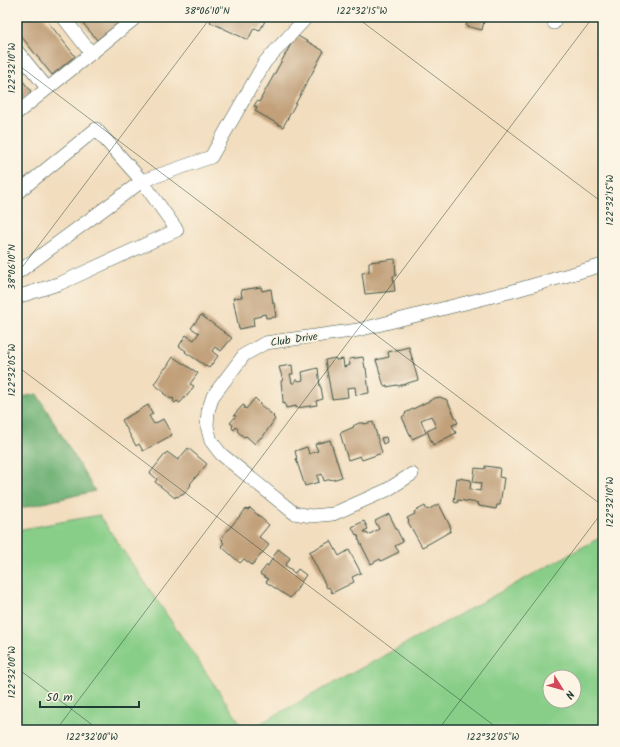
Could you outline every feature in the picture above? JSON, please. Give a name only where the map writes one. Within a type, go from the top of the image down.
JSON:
[{"type":"street","points":[[62,17],[91,54]]},
{"type":"street","points":[[17,113],[134,19],[132,17]]},
{"type":"street","points":[[17,273],[142,181],[211,157],[265,62],[304,20],[305,17]]},
{"type":"street","points":[[17,51],[47,88]]},
{"type":"street","points":[[17,193],[96,129],[142,181],[177,230],[62,283],[17,298]]},
{"type":"street","name":"Club Drive","points":[[412,474],[387,490],[333,514],[311,516],[294,513],[221,454],[211,441],[207,426],[208,411],[213,396],[244,355],[265,342],[358,330],[513,291],[603,264]]},
{"type":"green space","points":[[37,394],[95,491],[17,509],[17,398]]},
{"type":"green space","points":[[99,515],[245,730],[17,730],[17,530]]},
{"type":"green space","points":[[603,536],[603,730],[248,730]]},
{"type":"building","points":[[17,17],[44,17],[75,56],[52,75],[17,31]]},
{"type":"building","points":[[78,17],[117,17],[121,21],[97,40]]},
{"type":"building","points":[[212,17],[260,17],[259,18],[265,21],[260,30],[254,28],[248,40],[210,22]]},
{"type":"building","points":[[468,17],[485,17],[482,30],[466,26]]},
{"type":"building","points":[[514,17],[524,17],[523,21],[514,19]]},
{"type":"building","points":[[296,35],[324,51],[283,127],[255,111],[257,107],[254,106],[257,101],[259,102]]},
{"type":"building","points":[[17,74],[31,91],[17,102]]},
{"type":"building","points":[[395,259],[396,276],[393,276],[395,291],[365,294],[362,273],[369,272],[369,262]]},
{"type":"building","points":[[261,287],[262,291],[271,289],[276,317],[266,318],[265,314],[261,315],[253,318],[254,326],[239,329],[233,298],[242,297],[241,290]]},
{"type":"building","points":[[201,315],[232,338],[221,351],[215,347],[212,351],[218,356],[209,368],[185,352],[186,351],[179,346],[186,335],[194,340],[199,333],[191,328]]},
{"type":"building","points":[[409,347],[418,380],[398,386],[384,386],[376,360],[389,357],[388,352]]},
{"type":"building","points":[[173,357],[198,373],[190,384],[194,386],[180,403],[177,401],[175,403],[173,401],[174,399],[171,399],[163,393],[164,392],[154,384]]},
{"type":"building","points":[[363,357],[369,393],[356,395],[355,387],[347,388],[348,397],[332,399],[325,360],[335,358],[336,360],[343,359],[344,367],[350,365],[349,359]]},
{"type":"building","points":[[292,365],[293,374],[290,374],[292,383],[295,383],[295,380],[303,380],[302,372],[318,368],[323,399],[316,401],[317,405],[286,408],[285,403],[283,404],[281,381],[283,380],[279,367]]},
{"type":"building","points":[[440,397],[447,400],[458,423],[452,425],[456,433],[433,445],[427,431],[436,427],[431,416],[421,420],[426,433],[412,439],[402,417],[406,414],[405,413]]},
{"type":"building","points":[[255,398],[260,403],[259,404],[274,416],[273,417],[275,419],[262,438],[261,437],[255,444],[246,436],[244,437],[237,431],[238,429],[236,427],[234,430],[232,428],[233,425],[230,423],[236,416],[234,415],[243,405],[246,409]]},
{"type":"building","points":[[148,405],[153,414],[149,416],[154,424],[163,419],[172,435],[143,451],[139,444],[136,446],[122,420]]},
{"type":"building","points":[[373,422],[382,453],[362,460],[360,456],[348,460],[340,433],[354,427],[353,426],[359,423],[364,424]]},
{"type":"building","points":[[386,437],[387,442],[383,444],[381,438]]},
{"type":"building","points":[[330,440],[342,477],[324,481],[322,474],[317,476],[319,482],[305,486],[296,459],[295,451],[307,447],[309,454],[318,451],[315,444]]},
{"type":"building","points":[[188,448],[207,464],[183,495],[181,494],[175,498],[155,482],[157,479],[150,473],[167,452],[178,460]]},
{"type":"building","points":[[485,466],[500,468],[499,477],[504,478],[500,505],[497,505],[496,509],[479,506],[477,505],[478,503],[458,500],[457,503],[454,502],[457,478],[471,480],[470,489],[480,491],[481,483],[473,482],[475,468],[485,469]]},
{"type":"building","points":[[439,504],[451,528],[451,531],[422,547],[407,518],[425,506],[427,510]]},
{"type":"building","points":[[250,508],[269,525],[259,537],[269,545],[252,565],[244,559],[240,563],[221,546],[224,543],[221,538],[246,509],[248,510]]},
{"type":"building","points":[[389,514],[403,542],[395,546],[399,552],[371,564],[357,534],[356,535],[352,527],[364,521],[368,529],[364,531],[368,535],[379,529],[375,521]]},
{"type":"building","points":[[331,541],[339,556],[349,550],[361,573],[352,577],[354,582],[332,593],[329,587],[327,588],[309,552]]},
{"type":"building","points":[[278,549],[290,558],[285,566],[295,573],[298,569],[306,575],[290,598],[266,582],[268,579],[260,574],[267,565],[268,566]]}]
